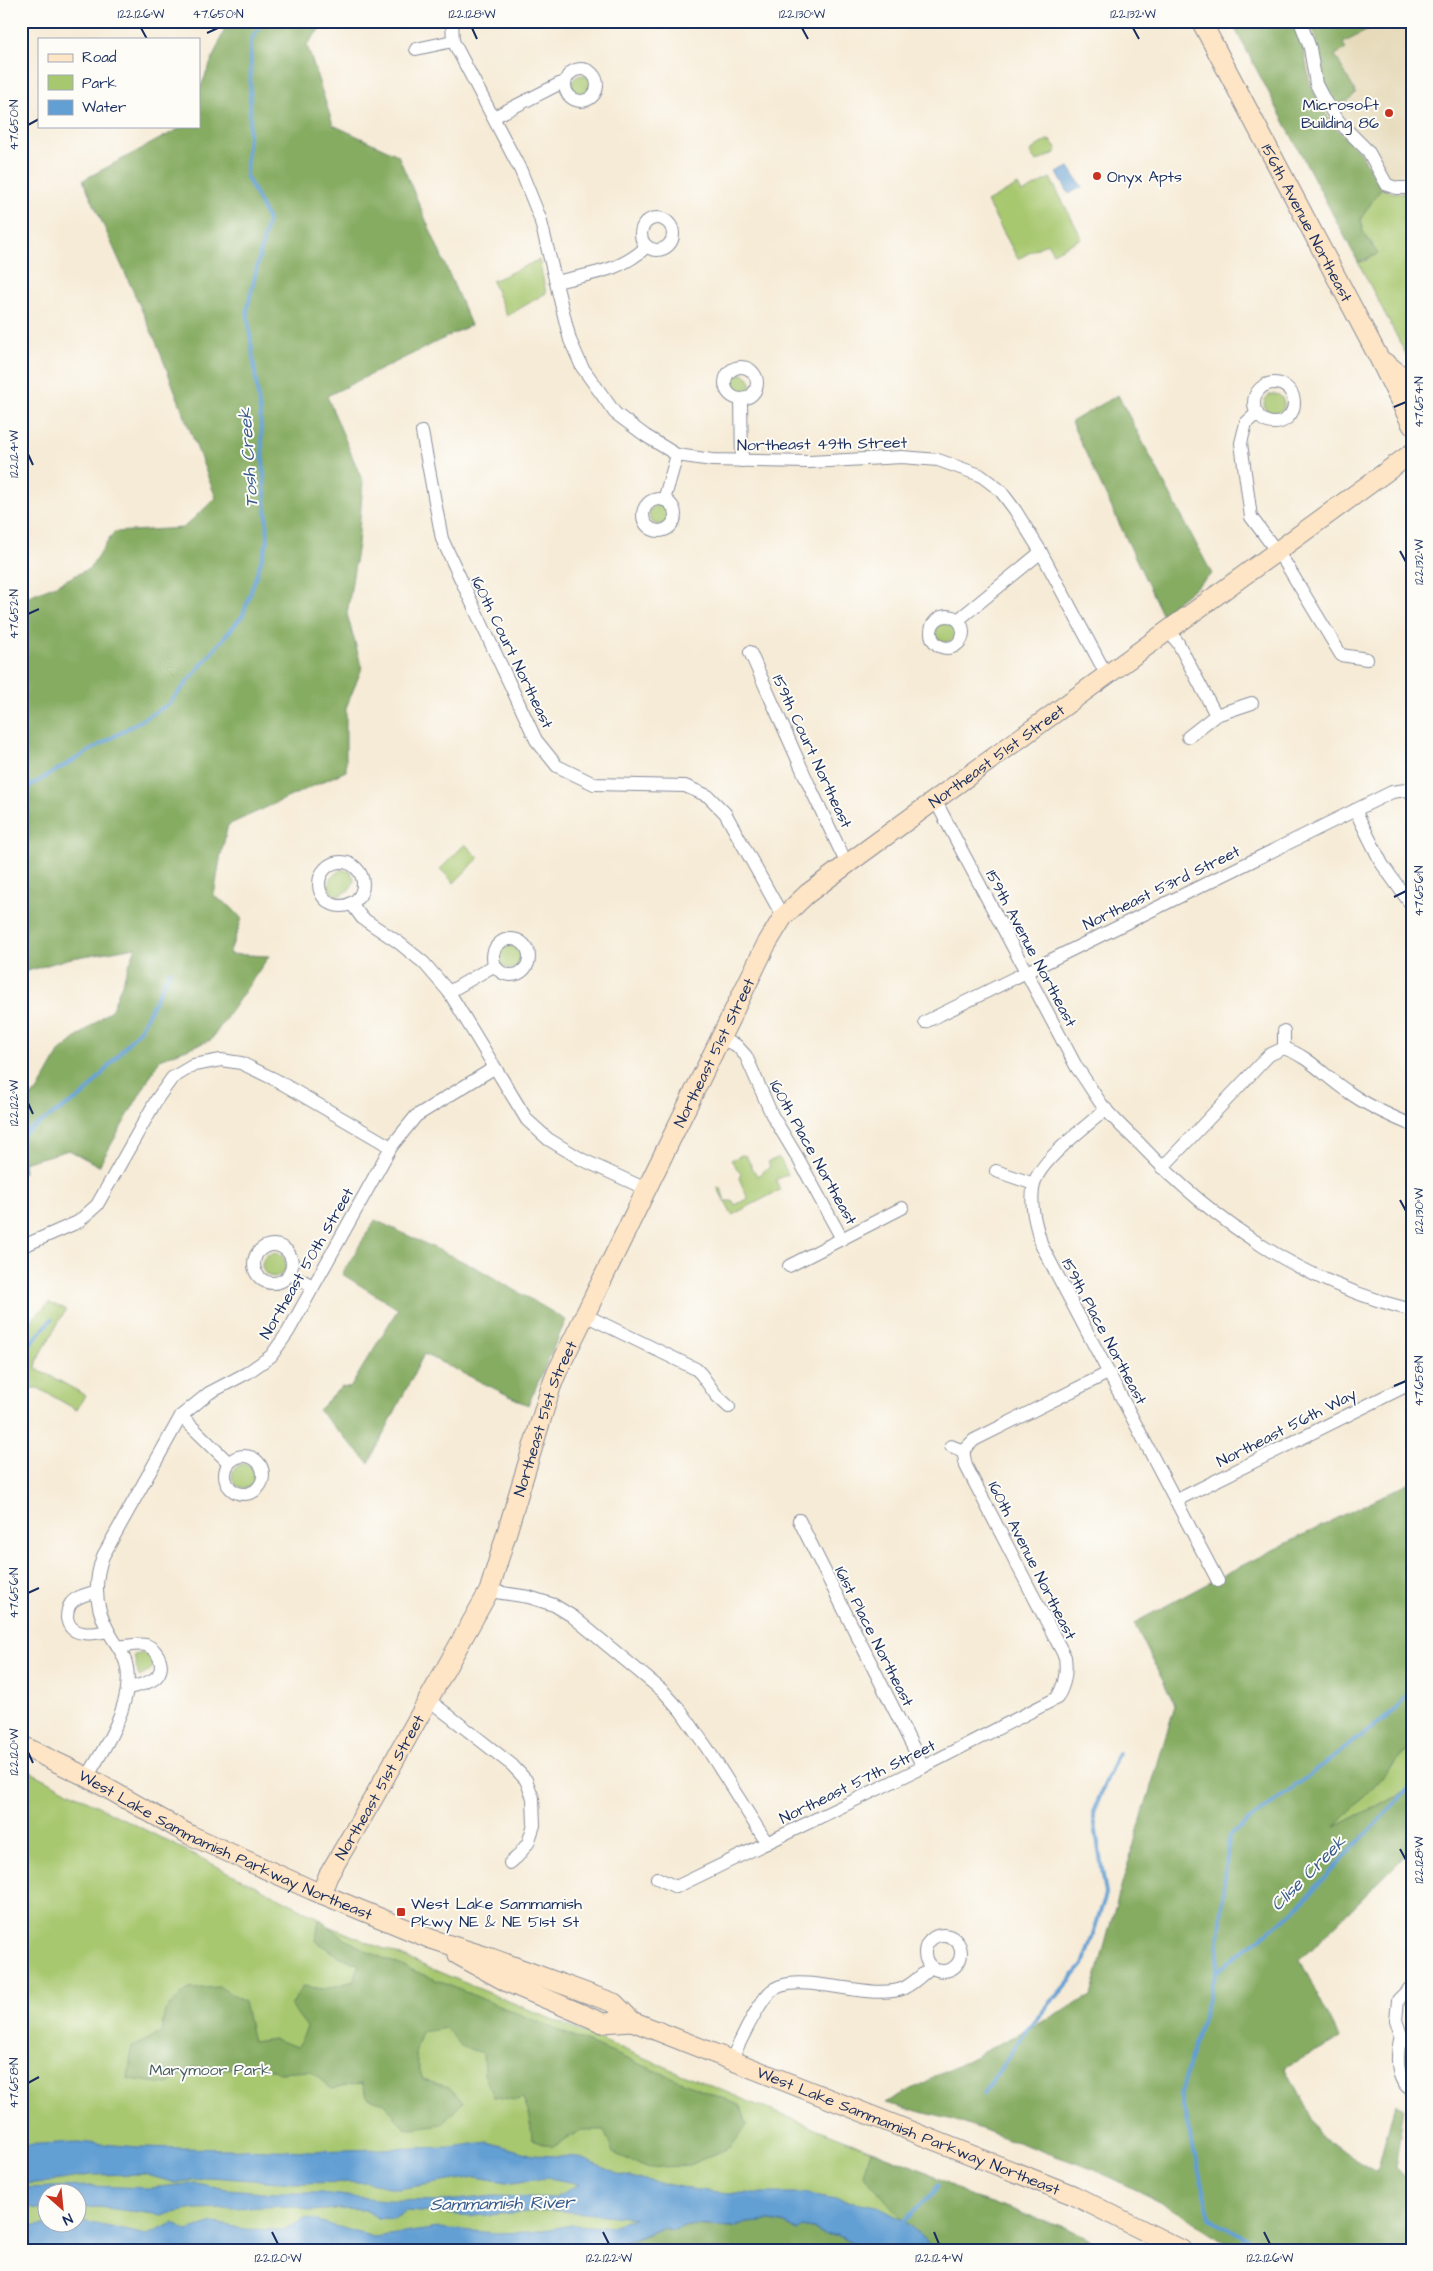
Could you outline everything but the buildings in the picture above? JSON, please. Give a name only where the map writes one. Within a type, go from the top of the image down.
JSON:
[{"type":"main road","name":"156th Avenue Northeast","points":[[1201,21],[1412,424]]},
{"type":"main road","points":[[1379,358],[1412,384]]},
{"type":"main road","name":"Northeast 51st Street","points":[[321,1894],[328,1876],[489,1592],[551,1387],[766,945],[783,917],[807,894],[850,862],[1412,453]]},
{"type":"main road","name":"West Lake Sammamish Parkway Northeast","points":[[21,1745],[87,1777],[190,1834],[321,1894],[432,1939],[485,1971],[603,2023],[632,2021],[1073,2194],[1182,2250]]},
{"type":"street","points":[[452,21],[453,41],[521,171],[540,218],[570,340],[582,367],[594,386],[616,413],[646,436],[677,455],[664,500]]},
{"type":"street","points":[[1300,21],[1310,48],[1316,84],[1332,113],[1368,151],[1387,185],[1397,188],[1412,188]]},
{"type":"street","points":[[416,49],[453,41]]},
{"type":"street","points":[[494,117],[559,84],[565,83]]},
{"type":"street","points":[[557,282],[621,266],[635,258],[646,247]]},
{"type":"street","points":[[741,400],[742,461]]},
{"type":"street","points":[[1257,413],[1246,423],[1241,450],[1251,517],[1277,551],[1341,655],[1367,659]]},
{"type":"street","name":"160th Court Northeast","points":[[422,432],[442,539],[536,740],[557,766],[594,784],[684,786],[708,796],[725,813],[783,917]]},
{"type":"street","name":"Northeast 49th Street","points":[[677,455],[712,460],[810,462],[902,457],[938,460],[980,475],[1000,490],[1015,510],[1041,552],[1106,674]]},
{"type":"street","points":[[958,620],[1041,552]]},
{"type":"street","points":[[1168,630],[1178,643],[1216,715]]},
{"type":"street","name":"159th Court Northeast","points":[[750,652],[809,785],[843,856],[850,862]]},
{"type":"street","points":[[1188,737],[1216,715],[1252,703]]},
{"type":"street","name":"Northeast 53rd Street","points":[[926,1022],[1392,792],[1406,790],[1412,793]]},
{"type":"street","name":"159th Avenue Northeast","points":[[935,800],[1077,1068],[1106,1109],[1162,1168],[1218,1216],[1260,1245],[1346,1290],[1412,1310]]},
{"type":"street","points":[[1355,810],[1382,864],[1412,906]]},
{"type":"street","points":[[350,903],[362,918],[398,942],[424,963],[449,992],[527,1120],[548,1139],[581,1159],[646,1189]]},
{"type":"street","points":[[449,992],[495,965]]},
{"type":"street","points":[[1284,1031],[1284,1048]]},
{"type":"street","name":"160th Place Northeast","points":[[720,1039],[736,1045],[746,1056],[772,1115],[800,1160],[842,1238]]},
{"type":"street","points":[[1162,1168],[1268,1055],[1284,1048],[1301,1054],[1347,1091],[1395,1118],[1412,1124]]},
{"type":"street","points":[[21,1247],[78,1222],[97,1205],[157,1099],[172,1078],[194,1065],[221,1060],[242,1063],[276,1080],[390,1147]]},
{"type":"street","name":"Northeast 50th Street","points":[[87,1777],[124,1707],[128,1688],[127,1666],[100,1612],[96,1591],[97,1573],[103,1556],[181,1416],[209,1392],[247,1373],[271,1356],[288,1332],[390,1147],[416,1116],[494,1068]]},
{"type":"street","name":"159th Place Northeast","points":[[1106,1109],[1045,1164],[1034,1184],[1033,1217],[1042,1246],[1218,1581]]},
{"type":"street","points":[[996,1171],[1034,1184]]},
{"type":"street","points":[[789,1266],[902,1208]]},
{"type":"street","points":[[290,1274],[313,1286]]},
{"type":"street","points":[[586,1315],[696,1369],[716,1395],[730,1407]]},
{"type":"street","name":"160th Avenue Northeast","points":[[1064,1687],[1067,1672],[1065,1657],[957,1448],[1108,1373]]},
{"type":"street","name":"Northeast 56th Way","points":[[1175,1501],[1412,1383]]},
{"type":"street","points":[[181,1416],[229,1464]]},
{"type":"street","name":"161st Place Northeast","points":[[799,1520],[922,1767]]},
{"type":"street","points":[[96,1591],[76,1598],[70,1604],[67,1620],[70,1627],[76,1631],[94,1634],[108,1631]]},
{"type":"street","points":[[489,1592],[529,1597],[554,1605],[572,1616],[664,1692],[681,1711],[707,1748],[767,1842]]},
{"type":"street","points":[[119,1647],[143,1644],[149,1646],[159,1655],[161,1661],[159,1674],[154,1680],[128,1688]]},
{"type":"street","name":"Northeast 57th Street","points":[[657,1878],[676,1886],[1046,1705],[1057,1698],[1064,1687]]},
{"type":"street","points":[[429,1700],[512,1765],[526,1780],[533,1798],[534,1825],[528,1843],[510,1863]]},
{"type":"street","points":[[731,2060],[764,2000],[776,1988],[783,1985],[814,1984],[886,1992],[904,1988],[931,1967]]},
{"type":"street","points":[[1412,1986],[1398,2000],[1396,2020],[1400,2035],[1397,2053],[1401,2079],[1412,2090]]},
{"type":"street","points":[[1400,2035],[1412,2046]]},
{"type":"shaded area","points":[[1233,21],[1412,21],[1412,361]]},
{"type":"green space","points":[[228,21],[326,21],[307,45],[333,125],[398,155],[471,325],[327,396],[363,482],[358,544],[347,614],[362,668],[346,708],[346,771],[228,825],[214,896],[231,907],[242,919],[229,954],[269,956],[211,1040],[160,1059],[99,1166],[69,1150],[23,1163],[24,1172],[21,1173],[21,1102],[37,1092],[60,1051],[112,1009],[136,947],[67,959],[21,973],[21,599],[56,585],[90,568],[114,532],[183,528],[216,498],[157,344],[83,180],[180,128],[200,128],[200,89]]},
{"type":"green space","points":[[1231,21],[1294,21],[1302,42],[1310,84],[1323,110],[1335,127],[1360,152],[1381,188],[1361,218],[1363,232],[1378,254],[1358,262]]},
{"type":"green space","points":[[1315,21],[1372,21],[1374,27],[1343,43],[1346,49],[1335,55],[1356,93],[1348,101],[1337,104],[1324,81],[1313,27]]},
{"type":"green space","points":[[582,75],[589,78],[592,85],[589,92],[582,95],[575,92],[572,85],[575,78]]},
{"type":"green space","points":[[1047,140],[1051,141],[1057,149],[1055,153],[1036,162],[1030,153],[1034,148]]},
{"type":"green space","points":[[1050,178],[1082,238],[1053,253],[1047,243],[1018,259],[987,202],[1018,185],[1022,193]]},
{"type":"green space","points":[[1381,188],[1389,192],[1412,194],[1412,239],[1407,255],[1412,280],[1412,356],[1408,358],[1358,262],[1366,261],[1373,245],[1363,232],[1361,218]]},
{"type":"green space","points":[[539,260],[546,293],[507,316],[492,281]]},
{"type":"green space","points":[[741,374],[748,377],[751,384],[748,391],[741,394],[734,391],[731,384],[734,377]]},
{"type":"green space","points":[[1274,394],[1281,397],[1284,404],[1281,411],[1274,414],[1267,411],[1264,404],[1267,397]]},
{"type":"green space","points":[[1118,395],[1212,574],[1162,614],[1071,422]]},
{"type":"green space","points":[[659,505],[666,508],[669,515],[666,522],[659,525],[652,522],[649,515],[652,508]]},
{"type":"green space","points":[[946,622],[953,625],[956,632],[953,639],[946,642],[939,639],[936,632],[939,625]]},
{"type":"green space","points":[[465,844],[479,858],[454,883],[440,869]]},
{"type":"green space","points":[[341,869],[351,872],[355,881],[348,891],[338,896],[331,892],[328,885],[330,879]]},
{"type":"green space","points":[[511,945],[519,949],[523,957],[519,965],[511,969],[503,965],[499,957],[503,949]]},
{"type":"green space","points":[[742,1155],[746,1156],[757,1176],[770,1167],[768,1162],[777,1158],[780,1159],[788,1174],[776,1180],[780,1190],[732,1215],[717,1187],[721,1188],[725,1201],[733,1201],[735,1205],[748,1199],[739,1178],[741,1174],[731,1160]]},
{"type":"green space","points":[[375,1220],[477,1268],[566,1320],[528,1405],[424,1354],[369,1463],[318,1410],[341,1387],[350,1388],[398,1309],[342,1274]]},
{"type":"green space","points":[[274,1253],[282,1257],[286,1265],[282,1273],[274,1277],[266,1273],[262,1265],[266,1257]]},
{"type":"green space","points":[[49,1303],[66,1309],[38,1359],[36,1368],[85,1395],[77,1410],[38,1388],[21,1389],[21,1330]]},
{"type":"green space","points":[[244,1464],[252,1468],[256,1476],[252,1484],[244,1488],[236,1484],[232,1476],[236,1468]]},
{"type":"green space","points":[[1412,1481],[1412,1745],[1335,1827],[1412,1788],[1412,1849],[1300,1960],[1340,2039],[1285,2067],[1323,2140],[1377,2172],[1395,2104],[1404,2108],[1395,2169],[1412,2181],[1412,2250],[1238,2250],[1166,2205],[1095,2170],[961,2122],[885,2103],[1091,1996],[1175,1705],[1134,1623],[1229,1572]]},
{"type":"green space","points":[[145,1653],[153,1659],[154,1663],[148,1672],[139,1677],[134,1655]]},
{"type":"green space","points":[[1412,1745],[1412,1788],[1334,1828]]},
{"type":"green space","name":"Marymoor Park","points":[[21,1767],[319,1918],[319,1921],[322,1923],[757,2105],[927,2172],[972,2197],[1064,2227],[1111,2250],[21,2250]]},
{"type":"green space","points":[[319,1918],[345,1939],[371,1953],[741,2106],[747,2125],[731,2147],[689,2165],[649,2168],[613,2153],[604,2130],[581,2130],[553,2147],[532,2139],[530,2117],[523,2098],[516,2100],[494,2097],[484,2074],[483,2053],[462,2047],[446,2028],[422,2032],[415,2054],[423,2080],[449,2087],[463,2102],[442,2124],[405,2129],[384,2103],[368,2098],[362,2083],[332,2089],[310,2071],[280,2073],[257,2064],[224,2069],[194,2067],[168,2084],[128,2079],[132,2047],[161,2033],[165,2010],[188,1989],[220,1987],[244,2002],[253,2042],[274,2039],[298,2047],[307,2027],[291,2006],[303,1986],[324,1989],[354,1981],[359,1965],[339,1956],[316,1941]]},
{"type":"green space","points":[[871,2150],[927,2172],[972,2197],[1064,2227],[1111,2250],[937,2250],[903,2220],[863,2174]]},
{"type":"green space","points":[[771,2221],[786,2224],[797,2231],[802,2227],[816,2230],[826,2235],[837,2235],[866,2250],[609,2250],[663,2228],[673,2230],[687,2225],[734,2227],[748,2223]]},
{"type":"water","points":[[1069,167],[1082,187],[1069,194],[1057,173]]},
{"type":"water","name":"Sammamish River","points":[[77,2142],[139,2147],[312,2151],[450,2147],[488,2142],[533,2155],[578,2157],[620,2175],[696,2190],[732,2193],[803,2193],[876,2206],[903,2220],[937,2250],[866,2250],[837,2235],[826,2235],[816,2230],[802,2227],[798,2231],[786,2224],[771,2221],[748,2223],[734,2227],[687,2225],[673,2230],[663,2228],[628,2241],[584,2250],[21,2250],[21,2228],[38,2226],[38,2234],[88,2234],[88,2222],[147,2235],[174,2223],[186,2231],[214,2223],[246,2229],[283,2230],[307,2218],[374,2237],[439,2228],[495,2233],[532,2232],[572,2225],[608,2227],[634,2218],[551,2210],[474,2216],[406,2211],[394,2219],[378,2218],[365,2210],[336,2209],[312,2211],[297,2206],[195,2209],[163,2215],[97,2207],[88,2208],[88,2186],[150,2188],[196,2183],[227,2189],[275,2193],[321,2193],[385,2200],[445,2201],[495,2196],[553,2198],[580,2184],[549,2178],[512,2183],[476,2177],[398,2189],[365,2182],[295,2183],[209,2177],[175,2183],[144,2174],[90,2175],[49,2182],[21,2184],[21,2145]]},
{"type":"water","points":[[21,2188],[38,2188],[38,2209],[21,2206]]},
{"type":"waterway","name":"Tosh Creek","points":[[21,789],[30,786],[169,704],[243,615],[268,540],[260,412],[247,310],[268,220],[246,175],[250,117],[251,40],[263,21]]},
{"type":"waterway","points":[[21,1135],[85,1094],[141,1028],[170,971]]},
{"type":"waterway","points":[[21,1354],[52,1319]]},
{"type":"waterway","points":[[1268,2250],[1210,2218],[1180,2094],[1216,1972],[1229,1836],[1397,1709],[1412,1684]]},
{"type":"waterway","points":[[983,2094],[1026,2031],[1083,1965],[1106,1894],[1093,1812],[1118,1753]]},
{"type":"waterway","name":"Clise Creek","points":[[1216,1972],[1291,1914],[1412,1785]]},
{"type":"waterway","points":[[902,2223],[933,2193],[938,2185]]},
{"type":"place","name":"Microsoft Building 86","points":[[1389,113]]},
{"type":"place","name":"Onyx Apts","points":[[1097,176]]},
{"type":"place","name":"West Lake Sammamish Pkwy NE & NE 51st St","points":[[401,1912]]}]
